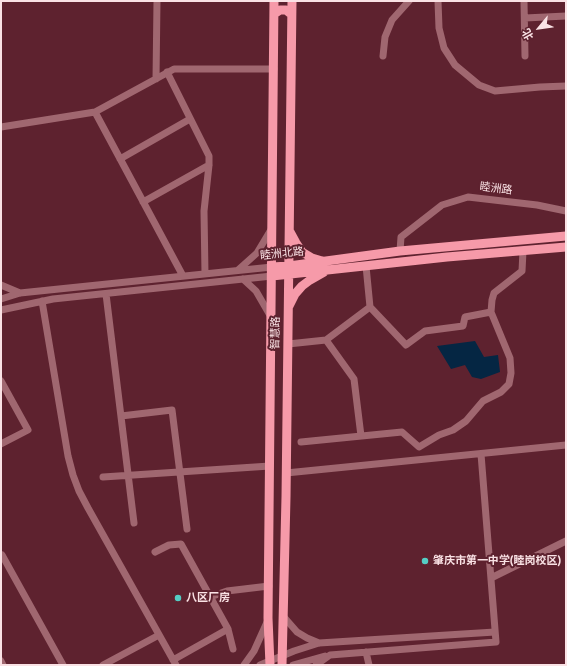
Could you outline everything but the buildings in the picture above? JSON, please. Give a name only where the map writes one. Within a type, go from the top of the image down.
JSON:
[{"type":"main road","name":"智慧路","points":[[270,663],[268,618],[274,1]]},
{"type":"main road","name":"智慧路","points":[[282,665],[286,497],[292,1]]},
{"type":"main road","points":[[274,14],[280,10],[286,10],[292,14]]},
{"type":"main road","points":[[289,229],[302,252],[312,258],[323,261]]},
{"type":"main road","name":"睦洲北路","points":[[289,270],[323,261],[400,251],[566,236]]},
{"type":"main road","name":"睦洲北路","points":[[272,272],[289,270],[327,270],[447,257],[566,247]]},
{"type":"main road","points":[[288,307],[302,286],[327,270]]},
{"type":"main road","points":[[270,497],[275,494],[282,494],[286,497]]},
{"type":"street","points":[[156,79],[157,1]]},
{"type":"street","points":[[384,56],[385,37],[392,20],[409,1]]},
{"type":"street","points":[[438,1],[439,28],[444,48],[455,65],[479,85],[495,91],[566,86]]},
{"type":"street","points":[[524,1],[525,56]]},
{"type":"street","points":[[525,18],[566,16]]},
{"type":"street","points":[[1,127],[95,112],[174,69],[274,69]]},
{"type":"street","points":[[167,72],[209,156],[204,211],[204,274]]},
{"type":"street","points":[[95,112],[183,276]]},
{"type":"street","points":[[120,159],[190,120]]},
{"type":"street","points":[[143,202],[209,165]]},
{"type":"street","name":"睦洲路","points":[[400,251],[401,237],[442,205],[468,197],[566,210]]},
{"type":"street","points":[[238,270],[257,253],[272,228]]},
{"type":"street","points":[[301,442],[402,432],[419,447],[439,435],[453,430],[466,421],[483,401],[501,392],[509,384],[511,373],[510,358],[491,312],[492,300],[494,293],[522,271],[523,251]]},
{"type":"street","points":[[366,266],[370,307],[406,345],[426,331],[463,326],[465,318],[491,312]]},
{"type":"street","name":"睦洲北路","points":[[1,299],[20,293],[238,270],[272,272]]},
{"type":"street","name":"睦洲北路","points":[[1,310],[53,299],[243,279],[272,272]]},
{"type":"street","points":[[243,279],[256,291],[271,318]]},
{"type":"street","points":[[1,285],[20,293]]},
{"type":"street","points":[[106,294],[134,524]]},
{"type":"street","points":[[42,301],[68,456],[73,475],[88,508],[174,662],[228,629]]},
{"type":"street","points":[[288,344],[326,340],[370,307]]},
{"type":"street","points":[[326,340],[354,379],[361,436]]},
{"type":"street","points":[[1,381],[28,430],[1,444]]},
{"type":"street","points":[[121,416],[172,410],[187,529]]},
{"type":"street","points":[[286,473],[566,445]]},
{"type":"street","points":[[293,665],[330,655],[496,642],[481,454]]},
{"type":"street","points":[[103,477],[270,466]]},
{"type":"street","points":[[491,578],[566,542]]},
{"type":"street","points":[[156,552],[169,544],[181,544],[228,629],[232,649]]},
{"type":"street","points":[[2,555],[63,665]]},
{"type":"street","points":[[210,597],[227,591],[269,586]]},
{"type":"street","points":[[283,616],[297,632],[319,643]]},
{"type":"street","points":[[244,665],[254,651],[268,618]]},
{"type":"street","points":[[260,665],[270,663],[282,655],[319,643],[495,632]]},
{"type":"street","points":[[103,665],[159,635]]},
{"type":"street","points":[[366,652],[369,665]]},
{"type":"street","points":[[316,665],[330,655]]},
{"type":"street","points":[[1,661],[3,665]]},
{"type":"water","points":[[475,341],[484,357],[498,355],[500,372],[481,379],[472,377],[465,365],[451,369],[437,346]]},
{"type":"place","name":"肇庆市第一中学(睦岗校区)","points":[[425,561]]},
{"type":"place","name":"八区厂房","points":[[178,598]]}]
